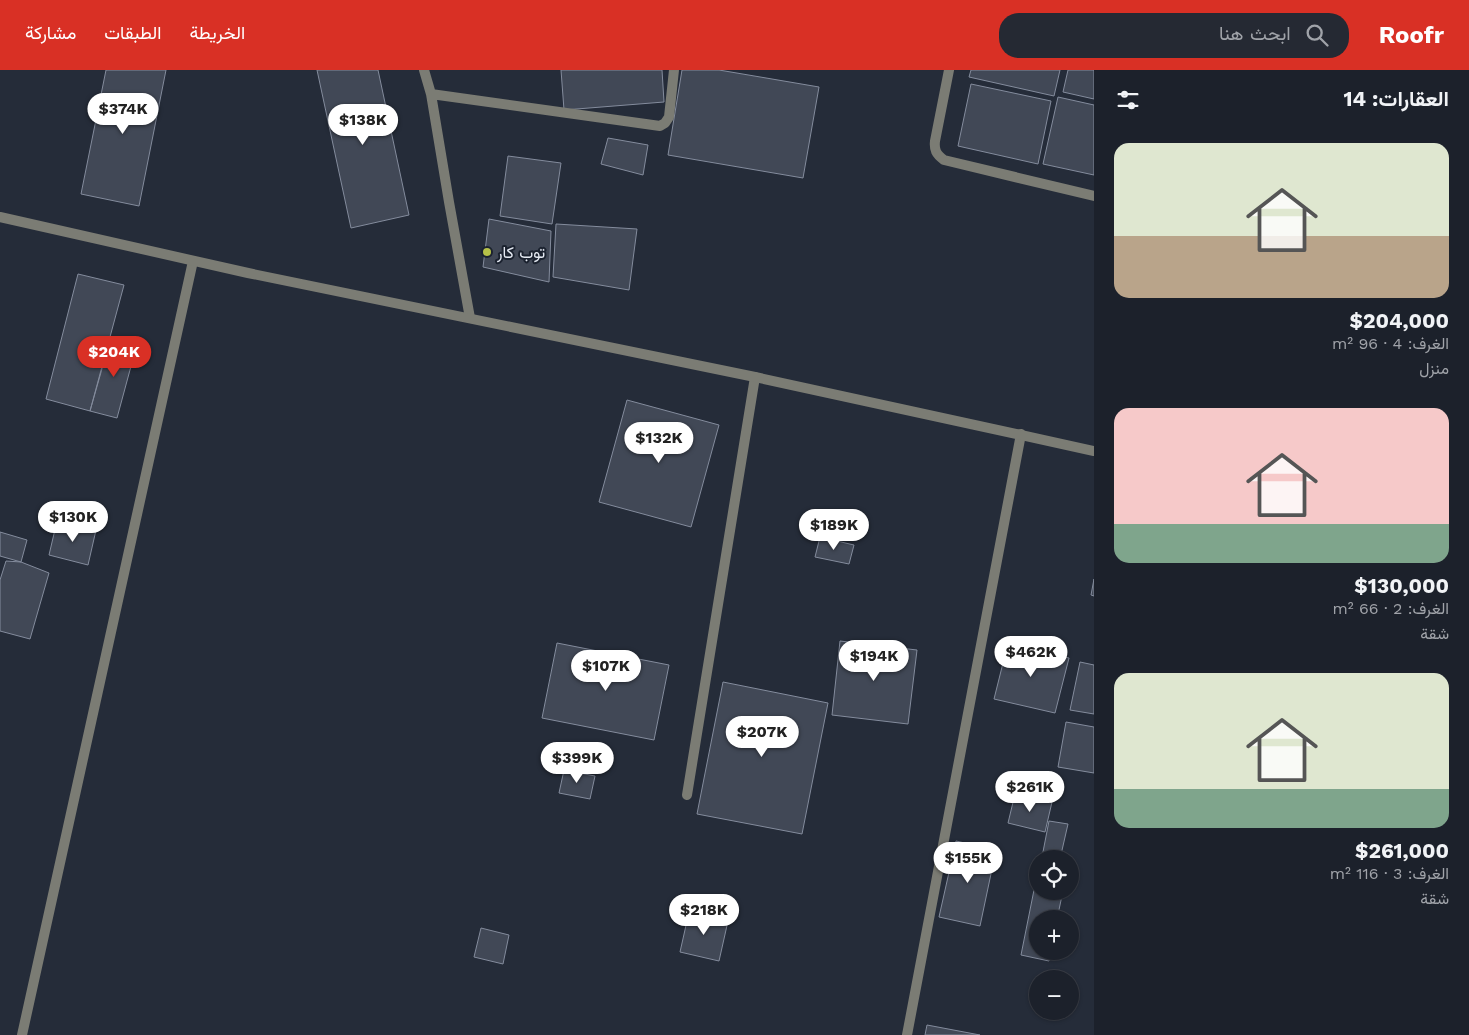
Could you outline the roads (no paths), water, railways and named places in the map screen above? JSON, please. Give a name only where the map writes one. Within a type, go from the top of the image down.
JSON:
[{"type":"street","points":[[424,70],[431,94],[470,318]]},
{"type":"street","points":[[431,94],[660,126],[665,124],[669,118],[674,70]]},
{"type":"street","points":[[949,70],[935,140],[934,150],[937,155],[944,160],[1094,196]]},
{"type":"street","points":[[0,217],[193,261],[755,377],[1094,451]]},
{"type":"street","points":[[22,1035],[193,261]]},
{"type":"street","points":[[687,795],[755,377]]},
{"type":"street","points":[[907,1035],[1021,434]]},
{"type":"place","name":"توب كار","points":[[487,252]]}]
